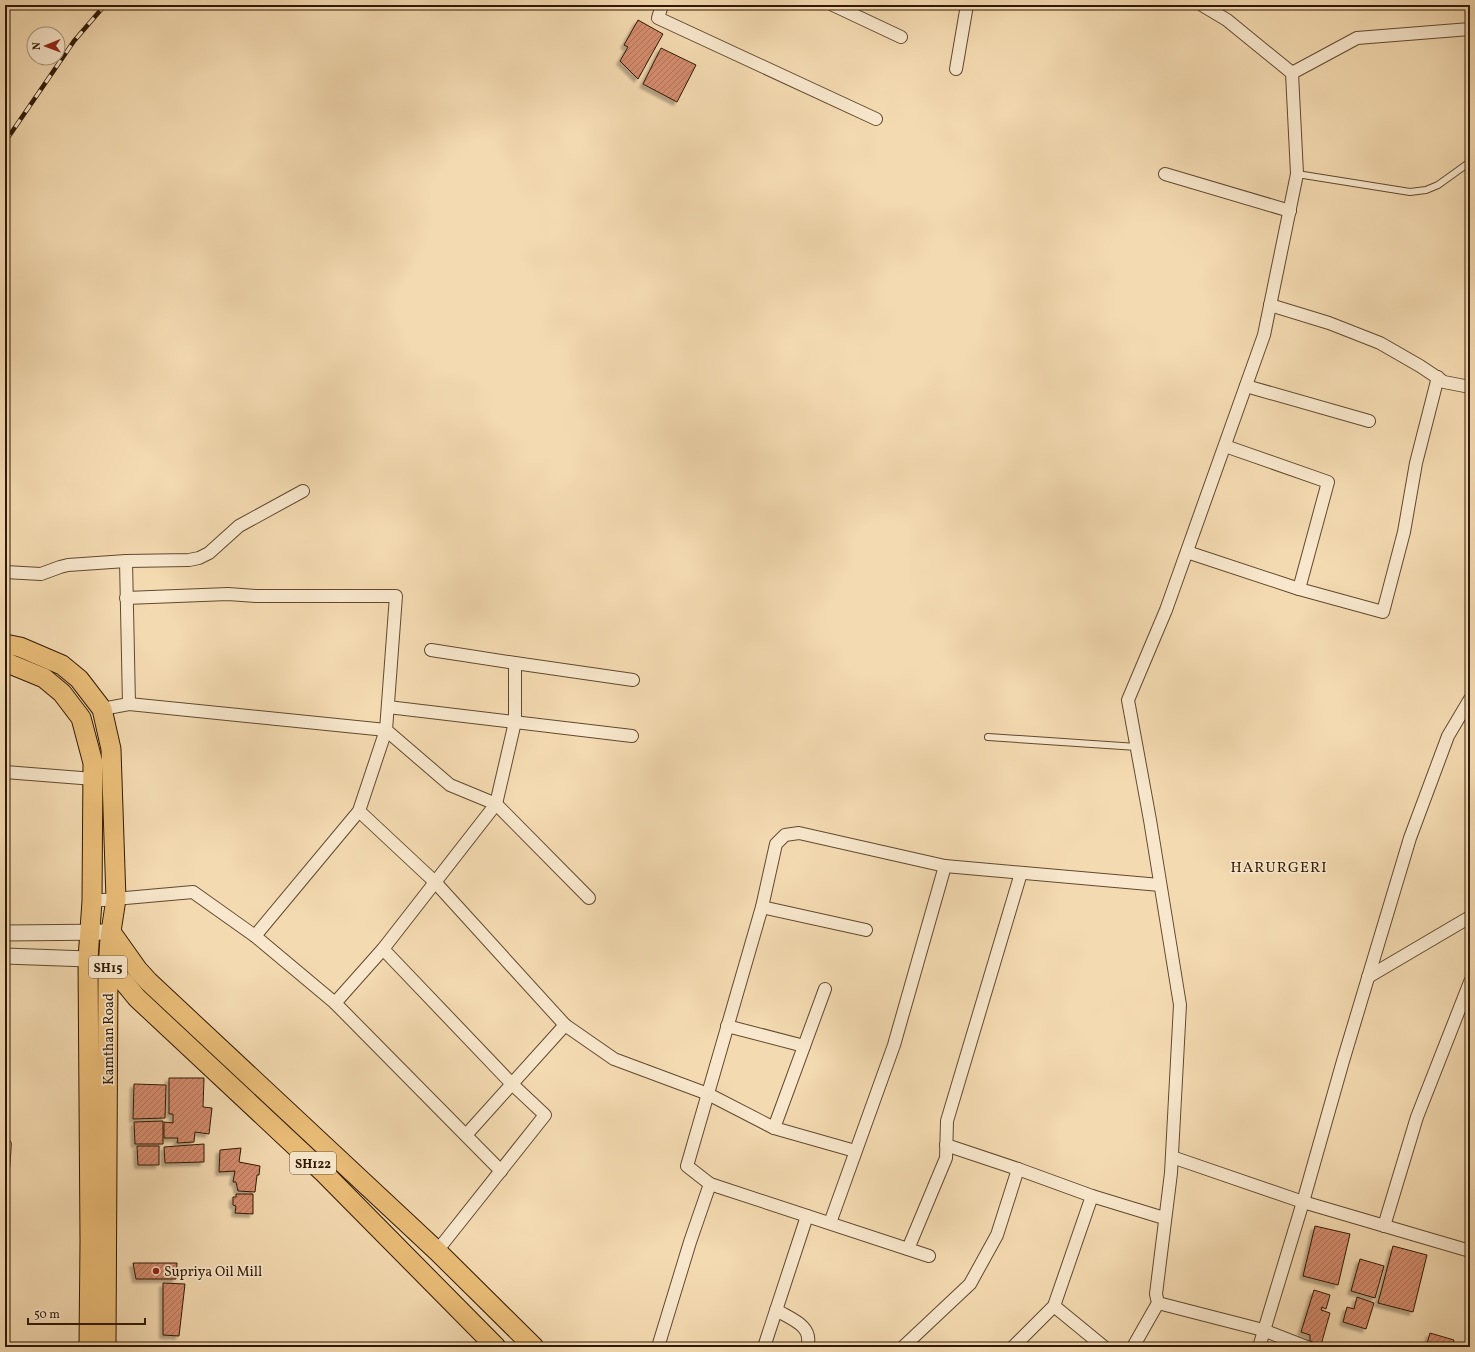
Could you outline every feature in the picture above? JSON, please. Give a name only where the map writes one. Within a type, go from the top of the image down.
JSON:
[{"type":"main road","name":"Kamthan Road","points":[[5,644],[20,648],[62,665],[79,679],[102,709],[111,748],[116,899],[108,968],[106,1347]]},
{"type":"main road","name":"Kamthan Road","points":[[5,662],[44,678],[62,693],[81,718],[93,763],[92,901],[88,959],[90,1241],[89,1347]]},
{"type":"main road","points":[[88,744],[109,740]]},
{"type":"main road","points":[[111,932],[148,982],[437,1251],[534,1347]]},
{"type":"main road","name":"SH122","points":[[88,959],[108,968],[127,985],[137,998],[324,1173],[496,1347]]},
{"type":"street","points":[[662,5],[658,18],[876,119]]},
{"type":"street","points":[[833,5],[901,37]]},
{"type":"street","points":[[956,69],[967,5]]},
{"type":"street","points":[[1133,1347],[1158,1303],[1156,1294],[1164,1218],[1171,1173],[1180,1005],[1128,700],[1166,610],[1264,335],[1297,174],[1292,73],[1227,20],[1202,5]]},
{"type":"street","points":[[1292,73],[1357,38],[1470,29]]},
{"type":"street","points":[[1165,174],[1290,211]]},
{"type":"street","points":[[1270,305],[1329,323],[1380,343],[1444,382],[1470,387]]},
{"type":"street","points":[[1186,552],[1299,589],[1383,612],[1404,532],[1416,463],[1438,377]]},
{"type":"street","points":[[1246,386],[1369,421]]},
{"type":"street","points":[[1224,446],[1328,482],[1299,589]]},
{"type":"street","points":[[5,572],[41,574],[60,566],[68,565],[126,561],[188,560],[199,558],[209,553],[239,526],[303,491]]},
{"type":"street","points":[[126,561],[129,704]]},
{"type":"street","points":[[126,598],[228,594],[256,596],[396,596],[386,730],[359,811],[255,936]]},
{"type":"street","points":[[431,650],[633,680]]},
{"type":"street","points":[[335,1003],[383,949],[496,804],[515,722],[515,663]]},
{"type":"street","points":[[1259,1347],[1263,1330],[1304,1202],[1343,1061],[1410,838],[1448,736],[1470,699]]},
{"type":"street","points":[[102,709],[129,704],[386,730],[450,785],[496,804],[589,898]]},
{"type":"street","points":[[388,707],[632,736]]},
{"type":"street","points":[[5,772],[94,778]]},
{"type":"street","points":[[359,811],[435,882],[565,1025],[606,1055],[708,1094],[774,1128],[855,1151]]},
{"type":"street","points":[[929,1256],[710,1184],[687,1166],[762,907],[776,844],[785,835],[799,833],[945,866],[1160,885]]},
{"type":"street","points":[[830,1223],[894,1045],[945,866]]},
{"type":"street","points":[[908,1249],[946,1158],[947,1120],[1021,873]]},
{"type":"street","points":[[92,901],[193,892],[255,936],[335,1003],[501,1171]]},
{"type":"street","points":[[762,907],[866,930]]},
{"type":"street","points":[[1368,977],[1470,917]]},
{"type":"street","points":[[5,933],[111,932]]},
{"type":"street","points":[[383,949],[512,1084],[545,1115],[437,1251]]},
{"type":"street","points":[[5,956],[88,959]]},
{"type":"street","points":[[1384,1226],[1417,1117],[1470,982]]},
{"type":"street","points":[[774,1128],[825,989]]},
{"type":"street","points":[[466,1135],[565,1025]]},
{"type":"street","points":[[727,1026],[804,1046]]},
{"type":"street","points":[[946,1145],[1092,1196],[1164,1218]]},
{"type":"street","points":[[1172,1157],[1304,1202],[1470,1251]]},
{"type":"street","points":[[905,1347],[970,1284],[997,1235],[1018,1169]]},
{"type":"street","points":[[658,1347],[690,1242],[710,1184]]},
{"type":"street","points":[[1013,1347],[1054,1306],[1092,1196]]},
{"type":"street","points":[[764,1347],[808,1216]]},
{"type":"street","points":[[1158,1303],[1263,1330],[1307,1347]]},
{"type":"street","points":[[1054,1306],[1104,1347]]},
{"type":"street","points":[[776,1310],[801,1325],[807,1331],[809,1340],[807,1347]]},
{"type":"lane","points":[[1297,174],[1410,192],[1426,190],[1438,185],[1470,162]]},
{"type":"lane","points":[[988,737],[1137,748]]},
{"type":"lane","points":[[5,1141],[8,1144],[5,1182]]},
{"type":"building","points":[[638,20],[663,34],[638,79],[620,61],[628,47],[624,45]]},
{"type":"building","points":[[661,48],[696,65],[677,102],[643,84]]},
{"type":"building","points":[[169,1078],[204,1078],[203,1107],[212,1108],[209,1134],[195,1132],[194,1142],[177,1143],[178,1138],[164,1138],[164,1122],[173,1123],[173,1114],[169,1114]]},
{"type":"building","points":[[134,1084],[166,1085],[165,1118],[133,1119]]},
{"type":"building","points":[[163,1121],[163,1144],[135,1144],[134,1122]]},
{"type":"building","points":[[204,1144],[204,1162],[165,1163],[164,1147]]},
{"type":"building","points":[[137,1146],[159,1146],[159,1165],[138,1165]]},
{"type":"building","points":[[241,1148],[239,1162],[260,1166],[259,1175],[257,1175],[255,1192],[238,1191],[236,1182],[233,1182],[235,1171],[219,1172],[220,1150]]},
{"type":"building","points":[[236,1194],[253,1194],[253,1214],[235,1213],[236,1206],[233,1205],[233,1197],[236,1197]]},
{"type":"building","points":[[1315,1226],[1350,1234],[1338,1285],[1303,1276]]},
{"type":"building","points":[[1393,1246],[1427,1255],[1413,1312],[1378,1303]]},
{"type":"building","points":[[1360,1259],[1384,1266],[1375,1298],[1351,1291]]},
{"type":"building","name":"Supriya Oil Mill","points":[[133,1263],[177,1263],[176,1279],[136,1279]]},
{"type":"building","points":[[163,1283],[185,1284],[179,1336],[163,1335]]},
{"type":"building","points":[[1314,1290],[1330,1295],[1326,1309],[1322,1307],[1321,1310],[1330,1313],[1321,1345],[1310,1341],[1310,1335],[1301,1332]]},
{"type":"building","points":[[1357,1297],[1374,1303],[1366,1329],[1343,1322],[1347,1307],[1354,1309]]},
{"type":"building","points":[[1430,1333],[1454,1340],[1452,1347],[1426,1347]]},
{"type":"railway","points":[[5,142],[74,41],[105,5]]},
{"type":"place","name":"Supriya Oil Mill","points":[[156,1271]]},
{"type":"district","name":"HARURGERI","points":[[1279,867]]}]
